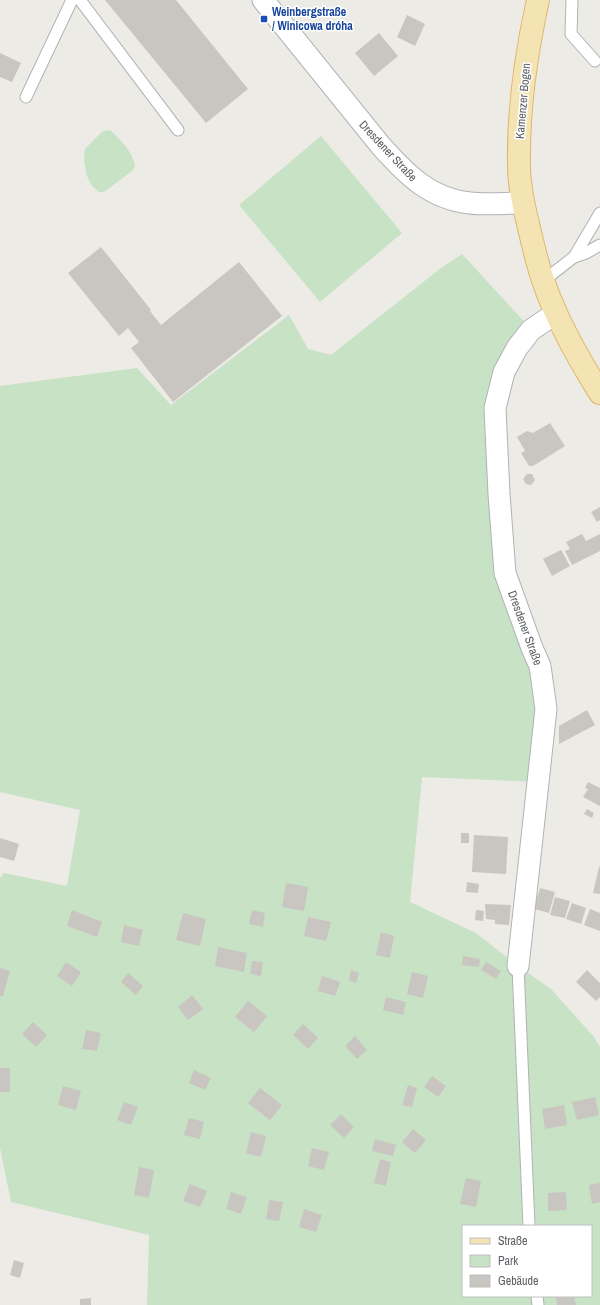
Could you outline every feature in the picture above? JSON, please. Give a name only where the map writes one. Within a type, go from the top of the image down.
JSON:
[{"type":"main road","name":"Kamenzer Bogen","points":[[523,203],[519,166],[519,122],[524,72],[538,0]]},
{"type":"main road","points":[[523,203],[543,281],[568,338],[600,393]]},
{"type":"street","name":"Dresdener Straße","points":[[263,0],[381,146],[399,167],[419,184],[443,197],[470,203],[523,203]]},
{"type":"street","name":"Dresdener Straße","points":[[518,966],[546,710],[540,666],[505,573],[499,494],[495,408],[504,372],[517,348],[531,330],[556,312]]},
{"type":"lane","points":[[26,97],[72,0]]},
{"type":"lane","points":[[80,0],[178,130]]},
{"type":"lane","points":[[572,0],[571,34],[595,61]]},
{"type":"lane","points":[[574,257],[600,213]]},
{"type":"lane","points":[[543,281],[574,257],[586,253],[600,245]]},
{"type":"lane","points":[[518,966],[529,1225]]},
{"type":"green space","points":[[110,130],[129,151],[135,166],[132,171],[104,192],[99,192],[92,186],[87,176],[84,161],[85,149],[103,131]]},
{"type":"green space","points":[[321,136],[402,233],[320,302],[239,205]]},
{"type":"green space","points":[[462,254],[531,329],[503,371],[505,573],[540,666],[537,782],[422,777],[410,902],[476,933],[518,966],[551,989],[594,1037],[600,1047],[600,1305],[147,1305],[149,1235],[11,1202],[0,1148],[0,878],[4,873],[67,886],[80,810],[0,792],[0,386],[137,368],[171,405],[289,315],[308,349],[331,355],[441,268]]},
{"type":"building","points":[[105,0],[176,0],[248,89],[206,123]]},
{"type":"building","points":[[407,15],[425,24],[415,46],[397,37]]},
{"type":"building","points":[[379,33],[398,56],[374,76],[355,53]]},
{"type":"building","points":[[0,53],[21,63],[12,82],[0,77]]},
{"type":"building","points":[[101,247],[151,310],[150,311],[161,325],[239,262],[282,316],[173,402],[131,348],[139,342],[128,328],[119,336],[68,273]]},
{"type":"building","points":[[550,423],[565,446],[533,466],[529,466],[521,453],[525,451],[517,437],[527,431],[533,433]]},
{"type":"building","points":[[527,474],[532,474],[535,480],[531,485],[526,484],[523,479]]},
{"type":"building","points":[[600,507],[600,520],[597,522],[591,512]]},
{"type":"building","points":[[582,534],[586,541],[600,534],[600,551],[572,565],[565,551],[570,549],[566,542]]},
{"type":"building","points":[[561,550],[570,566],[552,576],[543,559]]},
{"type":"building","points":[[587,710],[595,725],[559,744],[559,726]]},
{"type":"building","points":[[588,782],[600,788],[600,806],[583,797],[588,789],[585,788]]},
{"type":"building","points":[[587,809],[594,813],[592,818],[584,814]]},
{"type":"building","points":[[461,833],[469,833],[469,843],[461,843]]},
{"type":"building","points":[[474,835],[508,837],[506,874],[472,872]]},
{"type":"building","points":[[0,838],[19,844],[14,861],[0,857]]},
{"type":"building","points":[[600,867],[600,894],[593,893]]},
{"type":"building","points":[[467,882],[479,884],[478,893],[466,892]]},
{"type":"building","points":[[286,883],[308,887],[304,911],[282,907]]},
{"type":"building","points":[[540,888],[555,892],[549,913],[534,909]]},
{"type":"building","points":[[555,897],[570,901],[565,918],[550,915]]},
{"type":"building","points":[[572,903],[586,908],[581,924],[566,919]]},
{"type":"building","points":[[485,904],[511,905],[509,925],[495,924],[495,920],[486,919]]},
{"type":"building","points":[[590,909],[600,913],[600,931],[584,925]]},
{"type":"building","points":[[72,910],[102,922],[97,937],[67,926]]},
{"type":"building","points":[[252,910],[265,913],[263,927],[249,924]]},
{"type":"building","points":[[476,910],[484,911],[483,921],[475,920]]},
{"type":"building","points":[[183,913],[206,919],[200,946],[176,940]]},
{"type":"building","points":[[308,917],[331,922],[326,941],[304,936]]},
{"type":"building","points":[[124,925],[143,930],[139,946],[121,942]]},
{"type":"building","points":[[381,932],[394,936],[390,958],[376,955]]},
{"type":"building","points":[[218,947],[247,953],[244,972],[215,966]]},
{"type":"building","points":[[463,956],[480,959],[479,967],[462,965]]},
{"type":"building","points":[[252,961],[263,962],[261,976],[250,974]]},
{"type":"building","points":[[66,962],[81,972],[72,986],[57,976]]},
{"type":"building","points":[[486,962],[501,971],[496,979],[481,970]]},
{"type":"building","points":[[0,968],[10,971],[3,996],[0,996]]},
{"type":"building","points":[[351,970],[359,973],[356,983],[349,980]]},
{"type":"building","points":[[587,970],[600,983],[600,997],[596,1001],[576,982]]},
{"type":"building","points":[[412,972],[428,976],[423,998],[407,994]]},
{"type":"building","points":[[128,973],[143,986],[136,995],[121,982]]},
{"type":"building","points":[[322,976],[340,982],[335,996],[318,991]]},
{"type":"building","points":[[192,995],[203,1009],[188,1020],[178,1007]]},
{"type":"building","points":[[386,997],[406,1002],[403,1015],[383,1010]]},
{"type":"building","points":[[248,1001],[267,1016],[254,1032],[235,1017]]},
{"type":"building","points":[[33,1022],[47,1035],[36,1047],[22,1034]]},
{"type":"building","points":[[303,1024],[318,1038],[308,1049],[293,1035]]},
{"type":"building","points":[[86,1030],[101,1033],[97,1051],[82,1049]]},
{"type":"building","points":[[355,1036],[367,1050],[357,1059],[345,1046]]},
{"type":"building","points":[[0,1068],[10,1068],[10,1092],[0,1092]]},
{"type":"building","points":[[194,1070],[211,1078],[205,1090],[189,1083]]},
{"type":"building","points":[[432,1076],[446,1086],[438,1097],[424,1087]]},
{"type":"building","points":[[408,1085],[417,1088],[412,1107],[402,1105]]},
{"type":"building","points":[[63,1086],[81,1091],[76,1110],[58,1105]]},
{"type":"building","points":[[260,1088],[282,1105],[270,1120],[248,1103]]},
{"type":"building","points":[[595,1097],[599,1115],[577,1120],[572,1102]]},
{"type":"building","points":[[124,1102],[138,1107],[131,1125],[117,1120]]},
{"type":"building","points":[[564,1105],[567,1125],[545,1129],[542,1109]]},
{"type":"building","points":[[341,1114],[354,1127],[344,1138],[330,1125]]},
{"type":"building","points":[[189,1118],[204,1122],[200,1139],[184,1135]]},
{"type":"building","points":[[413,1129],[426,1140],[415,1153],[402,1142]]},
{"type":"building","points":[[251,1132],[266,1136],[261,1157],[246,1153]]},
{"type":"building","points":[[375,1139],[396,1145],[393,1156],[372,1151]]},
{"type":"building","points":[[312,1148],[329,1152],[324,1170],[308,1166]]},
{"type":"building","points":[[380,1159],[391,1162],[386,1186],[374,1183]]},
{"type":"building","points":[[139,1167],[154,1170],[149,1198],[134,1195]]},
{"type":"building","points":[[466,1178],[481,1181],[476,1207],[460,1204]]},
{"type":"building","points":[[600,1183],[600,1202],[592,1204],[589,1185]]},
{"type":"building","points":[[190,1184],[207,1191],[200,1207],[183,1201]]},
{"type":"building","points":[[231,1192],[247,1197],[241,1214],[226,1209]]},
{"type":"building","points":[[566,1192],[567,1210],[548,1211],[548,1193]]},
{"type":"building","points":[[269,1200],[283,1202],[279,1221],[266,1219]]},
{"type":"building","points":[[304,1209],[322,1215],[316,1232],[299,1227]]},
{"type":"building","points":[[14,1260],[24,1263],[20,1278],[10,1275]]},
{"type":"building","points":[[556,1297],[574,1297],[576,1305],[557,1305]]},
{"type":"building","points":[[91,1298],[91,1305],[80,1305],[80,1299]]},
{"type":"place","name":"Weinbergstraße / Winicowa dróha","points":[[264,19]]}]
